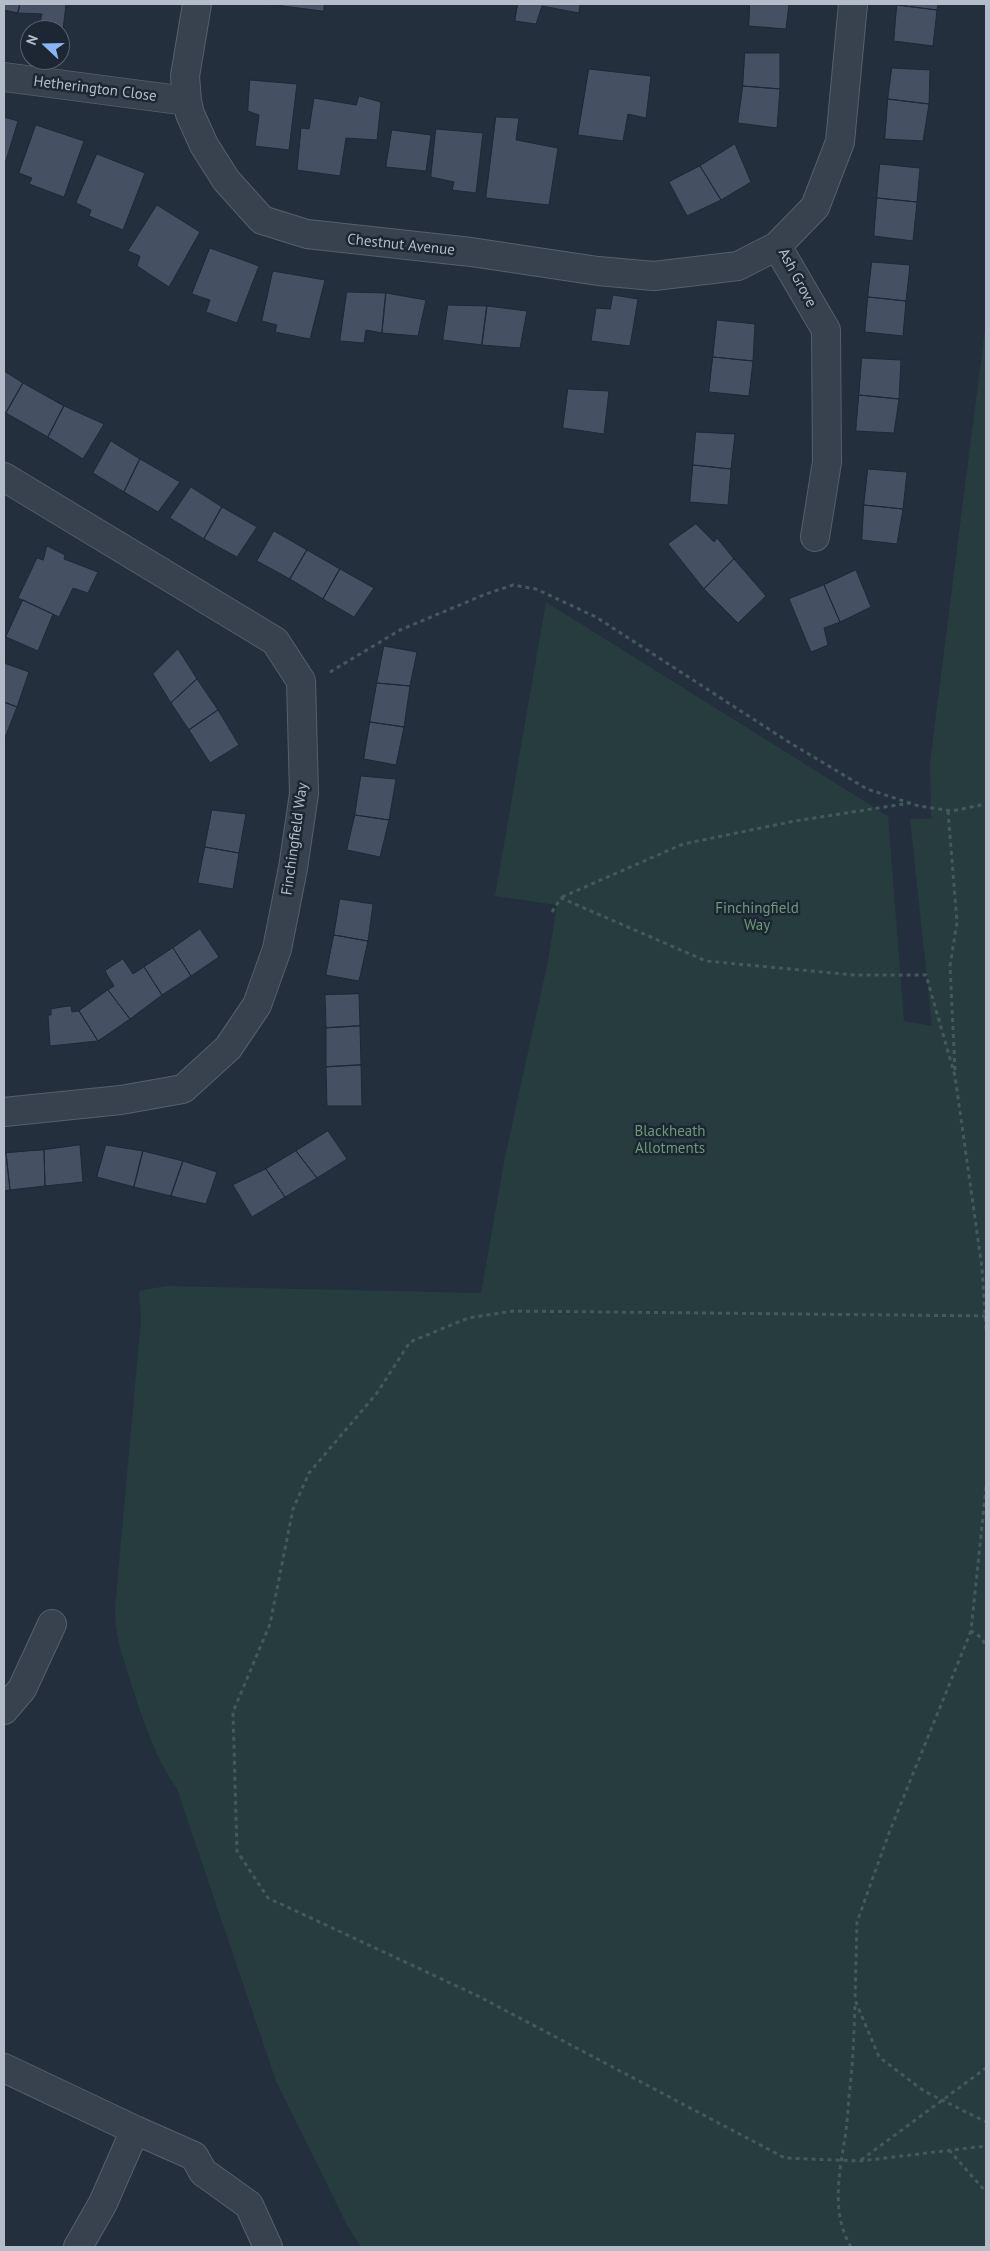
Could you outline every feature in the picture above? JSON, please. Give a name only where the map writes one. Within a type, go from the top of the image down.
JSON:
[{"type":"street","name":"Chestnut Avenue","points":[[197,4],[186,76],[186,101],[204,146],[226,180],[262,220],[307,234],[471,252],[598,271],[654,276],[738,266],[777,246]]},
{"type":"street","name":"Ash Grove","points":[[815,537],[827,462],[826,330],[777,246],[815,207],[840,142],[853,4]]},
{"type":"street","name":"Hetherington Close","points":[[4,77],[186,101]]},
{"type":"street","points":[[4,476],[275,641],[301,681]]},
{"type":"street","name":"Finchingfield Way","points":[[4,1112],[121,1100],[183,1089],[228,1048],[257,1005],[277,949],[293,868],[304,794],[301,681]]},
{"type":"street","points":[[4,1710],[22,1689],[52,1624]]},
{"type":"street","points":[[4,2068],[194,2156],[203,2172],[249,2205],[268,2247]]},
{"type":"street","points":[[78,2247],[103,2203],[135,2130]]},
{"type":"path","points":[[301,681],[326,674],[400,630],[486,594],[513,585],[536,589],[596,617],[788,741],[867,789],[911,803],[948,811],[986,804]]},
{"type":"path","points":[[552,912],[561,898],[683,844],[795,821],[911,803]]},
{"type":"path","points":[[948,811],[957,922],[950,966],[955,1076],[982,1268],[986,1329]]},
{"type":"path","points":[[561,898],[706,962],[854,975],[926,975],[955,1076]]},
{"type":"path","points":[[986,1316],[514,1311],[468,1318],[410,1342],[377,1393],[308,1473],[293,1509],[270,1624],[233,1712],[237,1851],[268,1898],[478,1996],[785,2158],[860,2161],[986,2146]]},
{"type":"path","points":[[851,2247],[846,2240],[837,2199],[840,2160],[845,2138],[853,2063],[857,1922],[889,1833],[971,1631],[986,1487]]},
{"type":"path","points":[[971,1631],[982,1638],[986,1647]]},
{"type":"path","points":[[855,2000],[879,2057],[924,2091],[986,2122]]},
{"type":"path","points":[[860,2161],[986,2068]]},
{"type":"path","points":[[949,2150],[986,2192]]},
{"type":"green space","name":"Blackheath Allotments","points":[[986,321],[986,2247],[361,2247],[348,2227],[276,2081],[177,1789],[162,1764],[150,1738],[120,1647],[116,1629],[115,1608],[141,1319],[139,1291],[166,1286],[481,1293],[505,1157],[548,961],[557,905],[495,896],[546,602],[888,816],[904,1021],[932,1026],[910,819],[934,818],[931,816],[930,762]]},
{"type":"building","points":[[4,4],[20,4],[18,13],[4,10]]},
{"type":"building","points":[[20,4],[66,4],[64,20],[41,20],[42,14],[18,13]]},
{"type":"building","points":[[268,4],[324,4],[324,11]]},
{"type":"building","points":[[518,4],[580,4],[579,13],[542,6],[536,24],[515,21]]},
{"type":"building","points":[[750,4],[789,4],[786,29],[749,26]]},
{"type":"building","points":[[897,4],[938,4],[937,10]]},
{"type":"building","points":[[897,5],[937,10],[933,46],[894,41]]},
{"type":"building","points":[[745,53],[780,53],[780,89],[743,86]]},
{"type":"building","points":[[892,68],[930,70],[929,104],[888,99]]},
{"type":"building","points":[[589,69],[651,76],[646,118],[628,114],[623,141],[578,135]]},
{"type":"building","points":[[250,80],[297,84],[289,150],[255,146],[259,115],[248,111]]},
{"type":"building","points":[[743,86],[780,89],[777,128],[738,123]]},
{"type":"building","points":[[359,96],[381,102],[377,140],[346,138],[340,176],[297,170],[301,128],[309,129],[314,98],[356,105]]},
{"type":"building","points":[[888,99],[929,104],[923,141],[885,139]]},
{"type":"building","points":[[4,117],[18,121],[4,167]]},
{"type":"building","points":[[496,117],[519,118],[516,140],[558,148],[549,205],[486,198]]},
{"type":"building","points":[[36,125],[84,141],[64,197],[29,184],[32,178],[19,173]]},
{"type":"building","points":[[436,129],[483,133],[476,193],[452,190],[454,182],[431,177]]},
{"type":"building","points":[[392,130],[431,135],[426,171],[386,167]]},
{"type":"building","points":[[735,144],[751,182],[721,200],[700,166]]},
{"type":"building","points":[[97,154],[145,173],[123,230],[89,216],[91,210],[76,203]]},
{"type":"building","points":[[880,164],[920,168],[917,202],[877,198]]},
{"type":"building","points":[[700,166],[721,200],[687,216],[669,182]]},
{"type":"building","points":[[877,198],[917,202],[913,241],[874,236]]},
{"type":"building","points":[[157,205],[200,232],[169,287],[137,266],[140,256],[128,251]]},
{"type":"building","points":[[210,248],[259,266],[237,323],[206,312],[210,300],[192,294]]},
{"type":"building","points":[[872,262],[910,265],[906,301],[868,297]]},
{"type":"building","points":[[273,271],[325,280],[310,339],[275,332],[277,325],[262,321]]},
{"type":"building","points":[[347,292],[386,293],[382,333],[366,330],[364,343],[340,341]]},
{"type":"building","points":[[386,293],[426,300],[418,336],[382,333]]},
{"type":"building","points":[[613,295],[638,299],[630,346],[591,341],[596,308],[610,309]]},
{"type":"building","points":[[868,297],[906,301],[903,336],[865,332]]},
{"type":"building","points":[[448,305],[487,306],[482,345],[443,340]]},
{"type":"building","points":[[487,306],[527,311],[520,348],[482,345]]},
{"type":"building","points":[[717,320],[755,324],[753,361],[713,357]]},
{"type":"building","points":[[713,357],[753,361],[749,396],[709,392]]},
{"type":"building","points":[[862,358],[901,360],[899,399],[859,395]]},
{"type":"building","points":[[4,371],[23,383],[6,413],[4,412]]},
{"type":"building","points":[[23,383],[64,406],[48,437],[6,413]]},
{"type":"building","points":[[568,389],[609,391],[604,434],[563,428]]},
{"type":"building","points":[[859,395],[899,399],[894,433],[856,431]]},
{"type":"building","points":[[64,406],[104,424],[83,459],[48,437]]},
{"type":"building","points":[[696,432],[735,434],[731,469],[693,465]]},
{"type":"building","points":[[111,441],[140,459],[124,492],[93,473]]},
{"type":"building","points":[[140,459],[180,482],[158,512],[124,492]]},
{"type":"building","points":[[693,465],[731,469],[728,505],[690,502]]},
{"type":"building","points":[[868,469],[907,472],[903,509],[864,505]]},
{"type":"building","points":[[191,487],[222,507],[204,539],[170,518]]},
{"type":"building","points":[[864,505],[903,509],[897,544],[862,540]]},
{"type":"building","points":[[222,507],[257,527],[237,557],[204,539]]},
{"type":"building","points":[[696,524],[714,542],[717,538],[734,559],[704,589],[668,544]]},
{"type":"building","points":[[274,531],[307,550],[290,579],[257,561]]},
{"type":"building","points":[[47,546],[65,555],[64,559],[98,572],[88,593],[73,588],[59,617],[18,598],[37,558],[43,560]]},
{"type":"building","points":[[307,550],[340,569],[323,599],[290,579]]},
{"type":"building","points":[[734,559],[766,596],[738,623],[704,589]]},
{"type":"building","points":[[340,569],[374,588],[354,617],[323,599]]},
{"type":"building","points":[[856,570],[871,607],[840,622],[824,585]]},
{"type":"building","points":[[824,585],[840,622],[824,628],[828,645],[811,652],[789,599]]},
{"type":"building","points":[[23,600],[53,614],[38,651],[6,637]]},
{"type":"building","points":[[384,646],[417,652],[410,686],[377,683]]},
{"type":"building","points":[[178,649],[197,679],[171,703],[153,674]]},
{"type":"building","points":[[4,663],[29,672],[17,707],[4,702]]},
{"type":"building","points":[[197,679],[218,710],[189,730],[171,703]]},
{"type":"building","points":[[377,683],[410,686],[404,727],[370,722]]},
{"type":"building","points":[[4,702],[17,707],[4,740]]},
{"type":"building","points":[[218,710],[239,745],[210,763],[189,730]]},
{"type":"building","points":[[370,722],[404,727],[396,765],[364,759]]},
{"type":"building","points":[[361,776],[396,779],[389,820],[355,815]]},
{"type":"building","points":[[212,810],[246,814],[239,853],[205,847]]},
{"type":"building","points":[[355,815],[389,820],[380,857],[347,850]]},
{"type":"building","points":[[205,847],[239,853],[233,889],[198,883]]},
{"type":"building","points":[[340,899],[373,904],[368,941],[334,935]]},
{"type":"building","points":[[200,929],[219,957],[191,976],[173,948]]},
{"type":"building","points":[[334,935],[368,941],[359,981],[326,975]]},
{"type":"building","points":[[173,948],[191,976],[162,995],[144,967]]},
{"type":"building","points":[[123,959],[133,974],[144,967],[162,995],[130,1019],[108,990],[114,986],[105,971]]},
{"type":"building","points":[[108,990],[130,1019],[98,1041],[79,1011]]},
{"type":"building","points":[[359,994],[360,1026],[326,1028],[325,995]]},
{"type":"building","points":[[71,1006],[72,1012],[79,1011],[98,1041],[50,1046],[48,1015],[51,1015],[51,1009]]},
{"type":"building","points":[[360,1026],[361,1065],[326,1067],[326,1028]]},
{"type":"building","points":[[361,1065],[362,1106],[327,1106],[326,1067]]},
{"type":"building","points":[[328,1131],[347,1159],[317,1178],[296,1151]]},
{"type":"building","points":[[80,1145],[83,1182],[45,1186],[44,1150]]},
{"type":"building","points":[[106,1145],[143,1151],[134,1187],[97,1177]]},
{"type":"building","points":[[44,1150],[45,1186],[10,1190],[6,1153]]},
{"type":"building","points":[[143,1151],[183,1161],[171,1196],[134,1187]]},
{"type":"building","points":[[296,1151],[317,1178],[285,1197],[266,1169]]},
{"type":"building","points":[[6,1153],[10,1190],[4,1191],[4,1154]]},
{"type":"building","points":[[183,1161],[217,1172],[206,1204],[171,1196]]},
{"type":"building","points":[[266,1169],[285,1197],[252,1217],[233,1185]]}]
